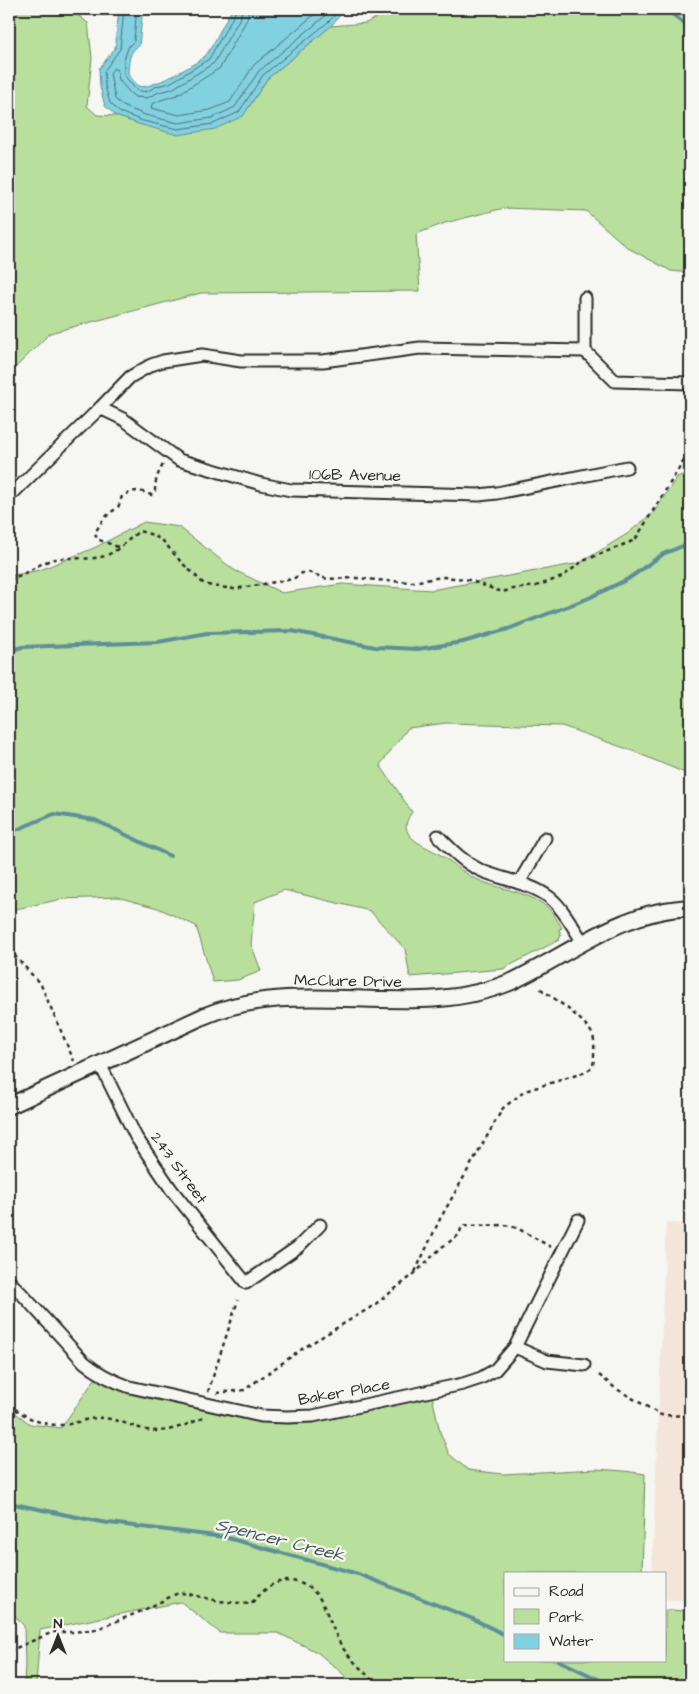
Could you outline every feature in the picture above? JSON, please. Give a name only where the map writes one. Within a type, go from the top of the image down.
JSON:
[{"type":"street","points":[[585,298],[585,351]]},
{"type":"street","points":[[9,495],[130,377],[151,365],[163,361],[202,355],[241,361],[323,361],[420,348],[585,351],[615,381],[670,384],[690,383]]},
{"type":"street","name":"106B Avenue","points":[[100,408],[123,419],[179,460],[260,484],[291,490],[497,494],[627,467]]},
{"type":"street","points":[[438,836],[465,861],[481,870],[536,889],[553,901],[584,943]]},
{"type":"street","points":[[519,883],[545,838]]},
{"type":"street","name":"McClure Drive","points":[[9,1106],[204,1016],[231,1006],[260,1000],[286,998],[430,1000],[457,997],[506,984],[624,922],[641,915],[665,910],[690,908]]},
{"type":"street","name":"243 Street","points":[[100,1064],[136,1137],[171,1188],[246,1283],[298,1247],[320,1225]]},
{"type":"street","name":"Baker Place","points":[[9,1281],[84,1362],[113,1381],[130,1387],[261,1416],[287,1418],[313,1416],[463,1384],[481,1378],[495,1370],[514,1347],[578,1220]]},
{"type":"street","points":[[514,1347],[547,1361],[584,1365]]},
{"type":"path","points":[[9,579],[24,574],[51,560],[62,558],[100,558],[139,531],[163,541],[204,584],[234,589],[293,579],[302,573],[308,572],[327,579],[357,578],[387,582],[413,582],[442,577],[458,578],[502,592],[536,586],[562,577],[583,561],[635,540],[690,448]]},
{"type":"path","points":[[118,547],[97,539],[95,532],[111,512],[118,508],[122,496],[135,491],[153,494],[158,473],[167,459]]},
{"type":"path","points":[[9,949],[41,986],[77,1067]]},
{"type":"path","points":[[413,1276],[440,1219],[503,1108],[525,1091],[591,1070],[594,1063],[594,1037],[591,1031],[577,1016],[538,986]]},
{"type":"path","points":[[238,1300],[208,1393],[244,1390],[304,1347],[373,1306],[413,1276],[442,1247],[459,1235],[460,1229],[465,1226],[505,1225],[517,1228],[553,1248]]},
{"type":"path","points":[[598,1375],[615,1388],[661,1415],[690,1416]]},
{"type":"path","points":[[9,1404],[42,1424],[55,1426],[100,1417],[147,1430],[162,1431],[203,1418]]},
{"type":"path","points":[[9,1651],[53,1632],[97,1629],[142,1611],[176,1594],[184,1593],[212,1600],[250,1604],[267,1588],[283,1581],[300,1582],[317,1596],[342,1646],[350,1658],[376,1685]]},
{"type":"shaded area","points":[[666,1222],[690,1225],[690,1601],[666,1599],[666,1572],[652,1572]]},
{"type":"green space","points":[[9,9],[70,9],[88,23],[92,58],[87,106],[97,115],[116,116],[142,125],[243,116],[267,79],[331,26],[366,23],[394,9],[690,9],[690,273],[671,271],[628,248],[586,211],[504,208],[445,223],[416,234],[420,291],[201,293],[50,333],[9,374]]},
{"type":"green space","points":[[690,472],[690,775],[630,750],[562,726],[446,723],[408,728],[380,765],[412,812],[407,820],[406,827],[412,838],[474,878],[535,899],[546,906],[562,928],[559,929],[561,935],[559,940],[503,969],[410,977],[405,949],[370,911],[284,890],[255,902],[251,944],[261,971],[238,980],[213,982],[196,926],[158,908],[117,897],[62,899],[16,909],[9,915],[9,576],[40,570],[94,548],[144,522],[179,527],[234,570],[282,593],[342,584],[431,590],[580,563],[627,534],[654,512],[677,477]]},
{"type":"green space","points":[[99,1373],[113,1381],[274,1417],[431,1392],[440,1432],[449,1454],[468,1470],[503,1474],[596,1469],[645,1474],[642,1572],[504,1572],[504,1662],[666,1662],[666,1610],[690,1611],[690,1685],[353,1685],[317,1652],[278,1633],[220,1633],[181,1602],[40,1630],[36,1685],[24,1685],[24,1626],[9,1609],[9,1408],[30,1424],[61,1428]]},
{"type":"water","points":[[119,9],[138,9],[142,17],[139,46],[131,54],[128,74],[139,86],[144,86],[162,81],[193,65],[205,56],[232,9],[350,9],[340,15],[331,26],[267,79],[243,116],[215,129],[178,135],[116,116],[105,106],[100,87],[99,69],[115,48]]},
{"type":"waterway","points":[[666,9],[690,28]]},
{"type":"waterway","points":[[9,651],[22,647],[158,642],[207,633],[292,631],[375,647],[418,649],[463,642],[508,629],[589,598],[628,579],[663,554],[690,543]]},
{"type":"waterway","points":[[9,833],[54,814],[95,820],[170,856]]},
{"type":"waterway","name":"Spencer Creek","points":[[9,1503],[101,1522],[224,1537],[358,1574],[473,1619],[504,1634]]},
{"type":"waterway","name":"Spencer Creek","points":[[562,1662],[610,1685]]}]
